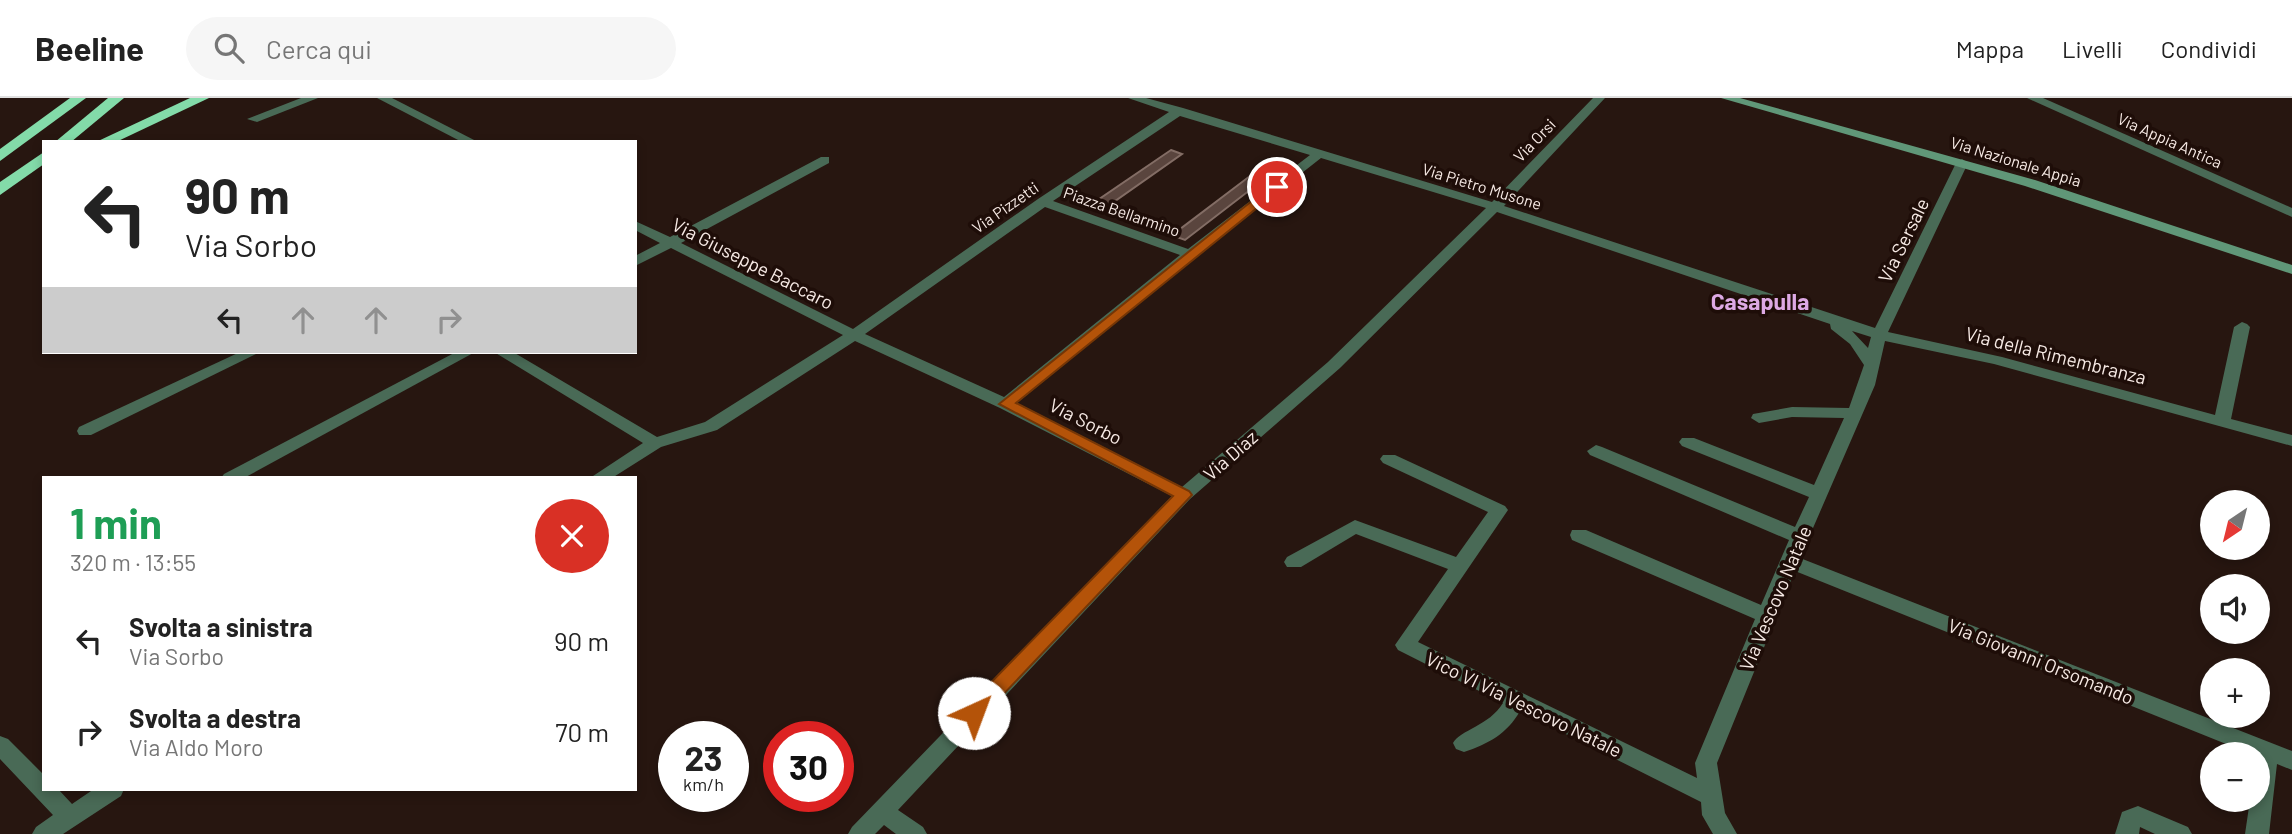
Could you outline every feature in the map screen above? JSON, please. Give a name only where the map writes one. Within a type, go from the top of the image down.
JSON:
[{"type":"highway","points":[[0,143],[59,98]]},
{"type":"highway","points":[[0,156],[79,98]]},
{"type":"highway","points":[[64,140],[117,98]]},
{"type":"highway","points":[[108,140],[202,98]]},
{"type":"highway","points":[[0,190],[42,158]]},
{"type":"highway","points":[[0,202],[42,176]]},
{"type":"main road","name":"Via Nazionale Appia","points":[[1727,98],[2102,205],[2292,270]]},
{"type":"street","points":[[253,119],[312,98]]},
{"type":"street","points":[[383,98],[468,140]]},
{"type":"street","name":"Via Pietro Musone","points":[[1134,98],[1495,207],[1879,335]]},
{"type":"street","name":"Via Orsi","points":[[1495,207],[1599,98]]},
{"type":"street","name":"Via Appia Antica","points":[[2033,98],[2292,213]]},
{"type":"street","name":"Via Pizzetti","points":[[602,476],[655,443],[711,426],[854,335],[1043,202],[1179,111]]},
{"type":"street","points":[[1006,404],[1190,254],[1319,154]]},
{"type":"street","points":[[637,261],[825,160]]},
{"type":"street","name":"Via Sersale","points":[[1879,335],[1962,163]]},
{"type":"street","name":"Piazza Bellarmino","points":[[1043,202],[1190,254]]},
{"type":"street","name":"Via Diaz","points":[[860,834],[1029,654],[1184,495],[1334,365],[1495,207]]},
{"type":"street","name":"Via Giuseppe Baccaro","points":[[637,226],[854,335]]},
{"type":"street","name":"Via Pietro Musone","points":[[1818,314],[1864,319],[1889,313]]},
{"type":"street","points":[[1818,314],[1855,341],[1872,365]]},
{"type":"street","points":[[2222,421],[2242,327]]},
{"type":"street","name":"Via Sorbo","points":[[854,335],[1006,404],[1184,495]]},
{"type":"street","name":"Via Vescovo Natale","points":[[1725,834],[1714,816],[1706,763],[1867,385],[1879,335]]},
{"type":"street","name":"Via della Rimembranza","points":[[1879,335],[1996,360],[2292,442]]},
{"type":"street","points":[[85,431],[248,354]]},
{"type":"street","points":[[234,476],[463,354]]},
{"type":"street","points":[[505,354],[655,443]]},
{"type":"street","points":[[1759,418],[1792,412],[1855,413]]},
{"type":"street","points":[[1688,442],[1819,494]]},
{"type":"street","points":[[1596,451],[1800,537]]},
{"type":"street","name":"Vico VI Via Vescovo Natale","points":[[1389,459],[1499,510],[1405,645],[1712,796]]},
{"type":"street","points":[[1294,562],[1355,526],[1460,566]]},
{"type":"street","points":[[1579,535],[1767,616]]},
{"type":"street","name":"Via Giovanni Orsomando","points":[[1790,561],[2244,742]]},
{"type":"street","points":[[1464,743],[1496,729],[1508,714],[1515,699]]},
{"type":"street","points":[[0,745],[42,788]]},
{"type":"street","name":"Via Giovanni Orsomando","points":[[2270,752],[2292,761]]},
{"type":"street","points":[[45,791],[70,817]]},
{"type":"street","points":[[44,834],[110,791]]},
{"type":"street","points":[[882,811],[915,834]]},
{"type":"street","points":[[2257,834],[2260,812]]},
{"type":"street","points":[[2127,834],[2130,819],[2138,816],[2180,834]]},
{"type":"building","points":[[1171,150],[1182,154],[1111,204],[1180,229],[1250,176],[1263,180],[1185,240],[1089,206]]},
{"type":"district","name":"Casapulla","points":[[1760,301]]},
{"type":"route","points":[[974,713],[1184,495],[1006,404],[1277,187]]}]
